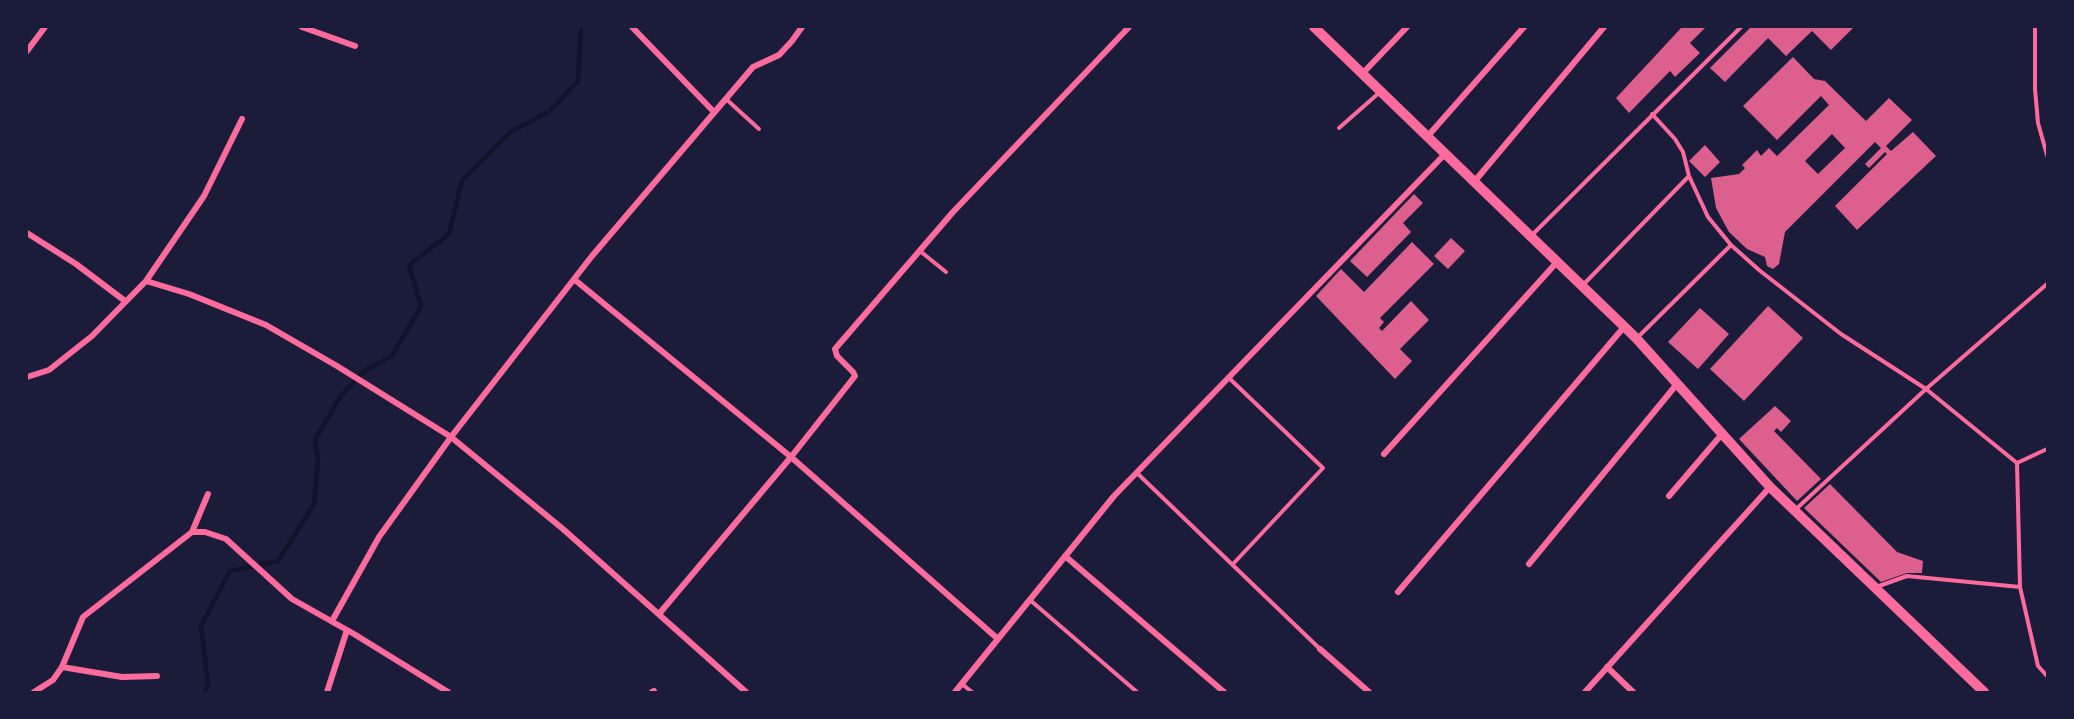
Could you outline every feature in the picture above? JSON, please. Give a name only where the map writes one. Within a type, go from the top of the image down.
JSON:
[{"type":"main road","points":[[1314,27],[1636,338],[1770,486],[1984,692]]},
{"type":"street","points":[[27,51],[45,27]]},
{"type":"street","points":[[302,27],[355,46]]},
{"type":"street","points":[[632,27],[714,112]]},
{"type":"street","points":[[332,621],[379,537],[451,437],[575,280],[753,67],[779,55],[802,27]]},
{"type":"street","points":[[659,614],[791,457],[855,376],[854,372],[837,356],[835,349],[953,212],[1129,27]]},
{"type":"street","points":[[1362,74],[1407,27]]},
{"type":"street","points":[[1427,137],[1524,27]]},
{"type":"street","points":[[1474,182],[1605,27]]},
{"type":"street","points":[[27,376],[49,370],[92,336],[146,280],[204,196],[242,118]]},
{"type":"street","points":[[955,692],[1114,496],[1444,154]]},
{"type":"street","points":[[27,233],[76,264],[125,301]]},
{"type":"street","points":[[1384,454],[1557,262]]},
{"type":"street","points":[[146,280],[189,294],[266,325],[451,437],[563,529],[746,692]]},
{"type":"street","points":[[575,280],[791,457],[998,639]]},
{"type":"street","points":[[1398,592],[1624,327]]},
{"type":"street","points":[[1528,564],[1677,384]]},
{"type":"street","points":[[1669,496],[1722,434]]},
{"type":"street","points":[[1585,692],[1770,486]]},
{"type":"street","points":[[34,692],[53,680],[62,666],[83,617],[192,532],[208,495]]},
{"type":"street","points":[[192,532],[205,532],[226,539],[292,599],[447,692]]},
{"type":"street","points":[[1065,556],[1224,692]]},
{"type":"street","points":[[327,692],[347,630]]},
{"type":"street","points":[[1320,649],[1369,692]]},
{"type":"street","points":[[62,666],[122,677],[157,676]]},
{"type":"street","points":[[1607,668],[1633,692]]},
{"type":"lane","points":[[1530,237],[1741,27]]},
{"type":"lane","points":[[2034,27],[2038,123],[2047,155]]},
{"type":"lane","points":[[1339,128],[1381,91]]},
{"type":"lane","points":[[726,98],[759,129]]},
{"type":"lane","points":[[1652,114],[1675,139],[1683,152],[1689,176],[1708,217],[1731,245],[1758,270],[1841,334],[1926,389],[2017,463],[2020,587],[2038,666],[2047,676]]},
{"type":"lane","points":[[1582,286],[1689,176]]},
{"type":"lane","points":[[1636,338],[1731,245]]},
{"type":"lane","points":[[920,251],[946,272]]},
{"type":"lane","points":[[1795,511],[1926,389],[2047,284]]},
{"type":"lane","points":[[1229,378],[1323,468],[1233,564]]},
{"type":"lane","points":[[2017,463],[2047,449]]},
{"type":"lane","points":[[1136,472],[1320,649]]},
{"type":"lane","points":[[1874,588],[1907,576],[2020,587]]},
{"type":"lane","points":[[1030,600],[1137,692]]},
{"type":"lane","points":[[962,684],[972,692]]},
{"type":"building","points":[[1682,27],[1706,27],[1690,43],[1700,53],[1675,77],[1670,71],[1629,113],[1616,98]]},
{"type":"building","points":[[1751,27],[1854,27],[1831,50],[1812,31],[1786,56],[1768,38],[1725,82],[1710,68]]},
{"type":"building","points":[[1793,57],[1814,79],[1825,81],[1866,121],[1889,98],[1912,120],[1886,146],[1891,151],[1913,132],[1936,156],[1857,230],[1835,206],[1887,154],[1885,152],[1869,168],[1865,164],[1881,148],[1875,142],[1785,232],[1779,264],[1773,269],[1767,266],[1765,257],[1747,249],[1729,232],[1716,208],[1711,178],[1739,174],[1745,168],[1742,165],[1757,150],[1761,156],[1769,148],[1777,156],[1829,105],[1821,96],[1777,140],[1743,106]],"holes":[[[1832,134],[1845,148],[1818,174],[1805,161]]]},
{"type":"building","points":[[1705,145],[1720,162],[1705,177],[1689,161]]},
{"type":"building","points":[[1414,194],[1423,203],[1403,223],[1411,232],[1367,277],[1350,261]]},
{"type":"building","points":[[1451,238],[1465,251],[1448,269],[1434,256]]},
{"type":"building","points":[[1412,242],[1434,264],[1380,318],[1384,322],[1379,328],[1382,331],[1411,301],[1429,320],[1400,349],[1412,361],[1395,379],[1316,296],[1341,269],[1364,292]]},
{"type":"building","points":[[1768,306],[1803,338],[1744,401],[1710,369]]},
{"type":"building","points":[[1700,308],[1729,334],[1698,369],[1668,342]]},
{"type":"building","points":[[1775,406],[1791,421],[1781,432],[1777,428],[1774,431],[1821,479],[1797,501],[1739,439]]},
{"type":"building","points":[[1830,484],[1897,552],[1923,561],[1922,573],[1907,573],[1881,582],[1804,508]]},
{"type":"waterway","points":[[205,692],[208,684],[201,626],[230,571],[278,561],[314,504],[318,459],[315,440],[340,397],[365,370],[392,356],[421,306],[409,265],[449,234],[462,181],[509,133],[550,111],[578,81],[581,27]]}]
